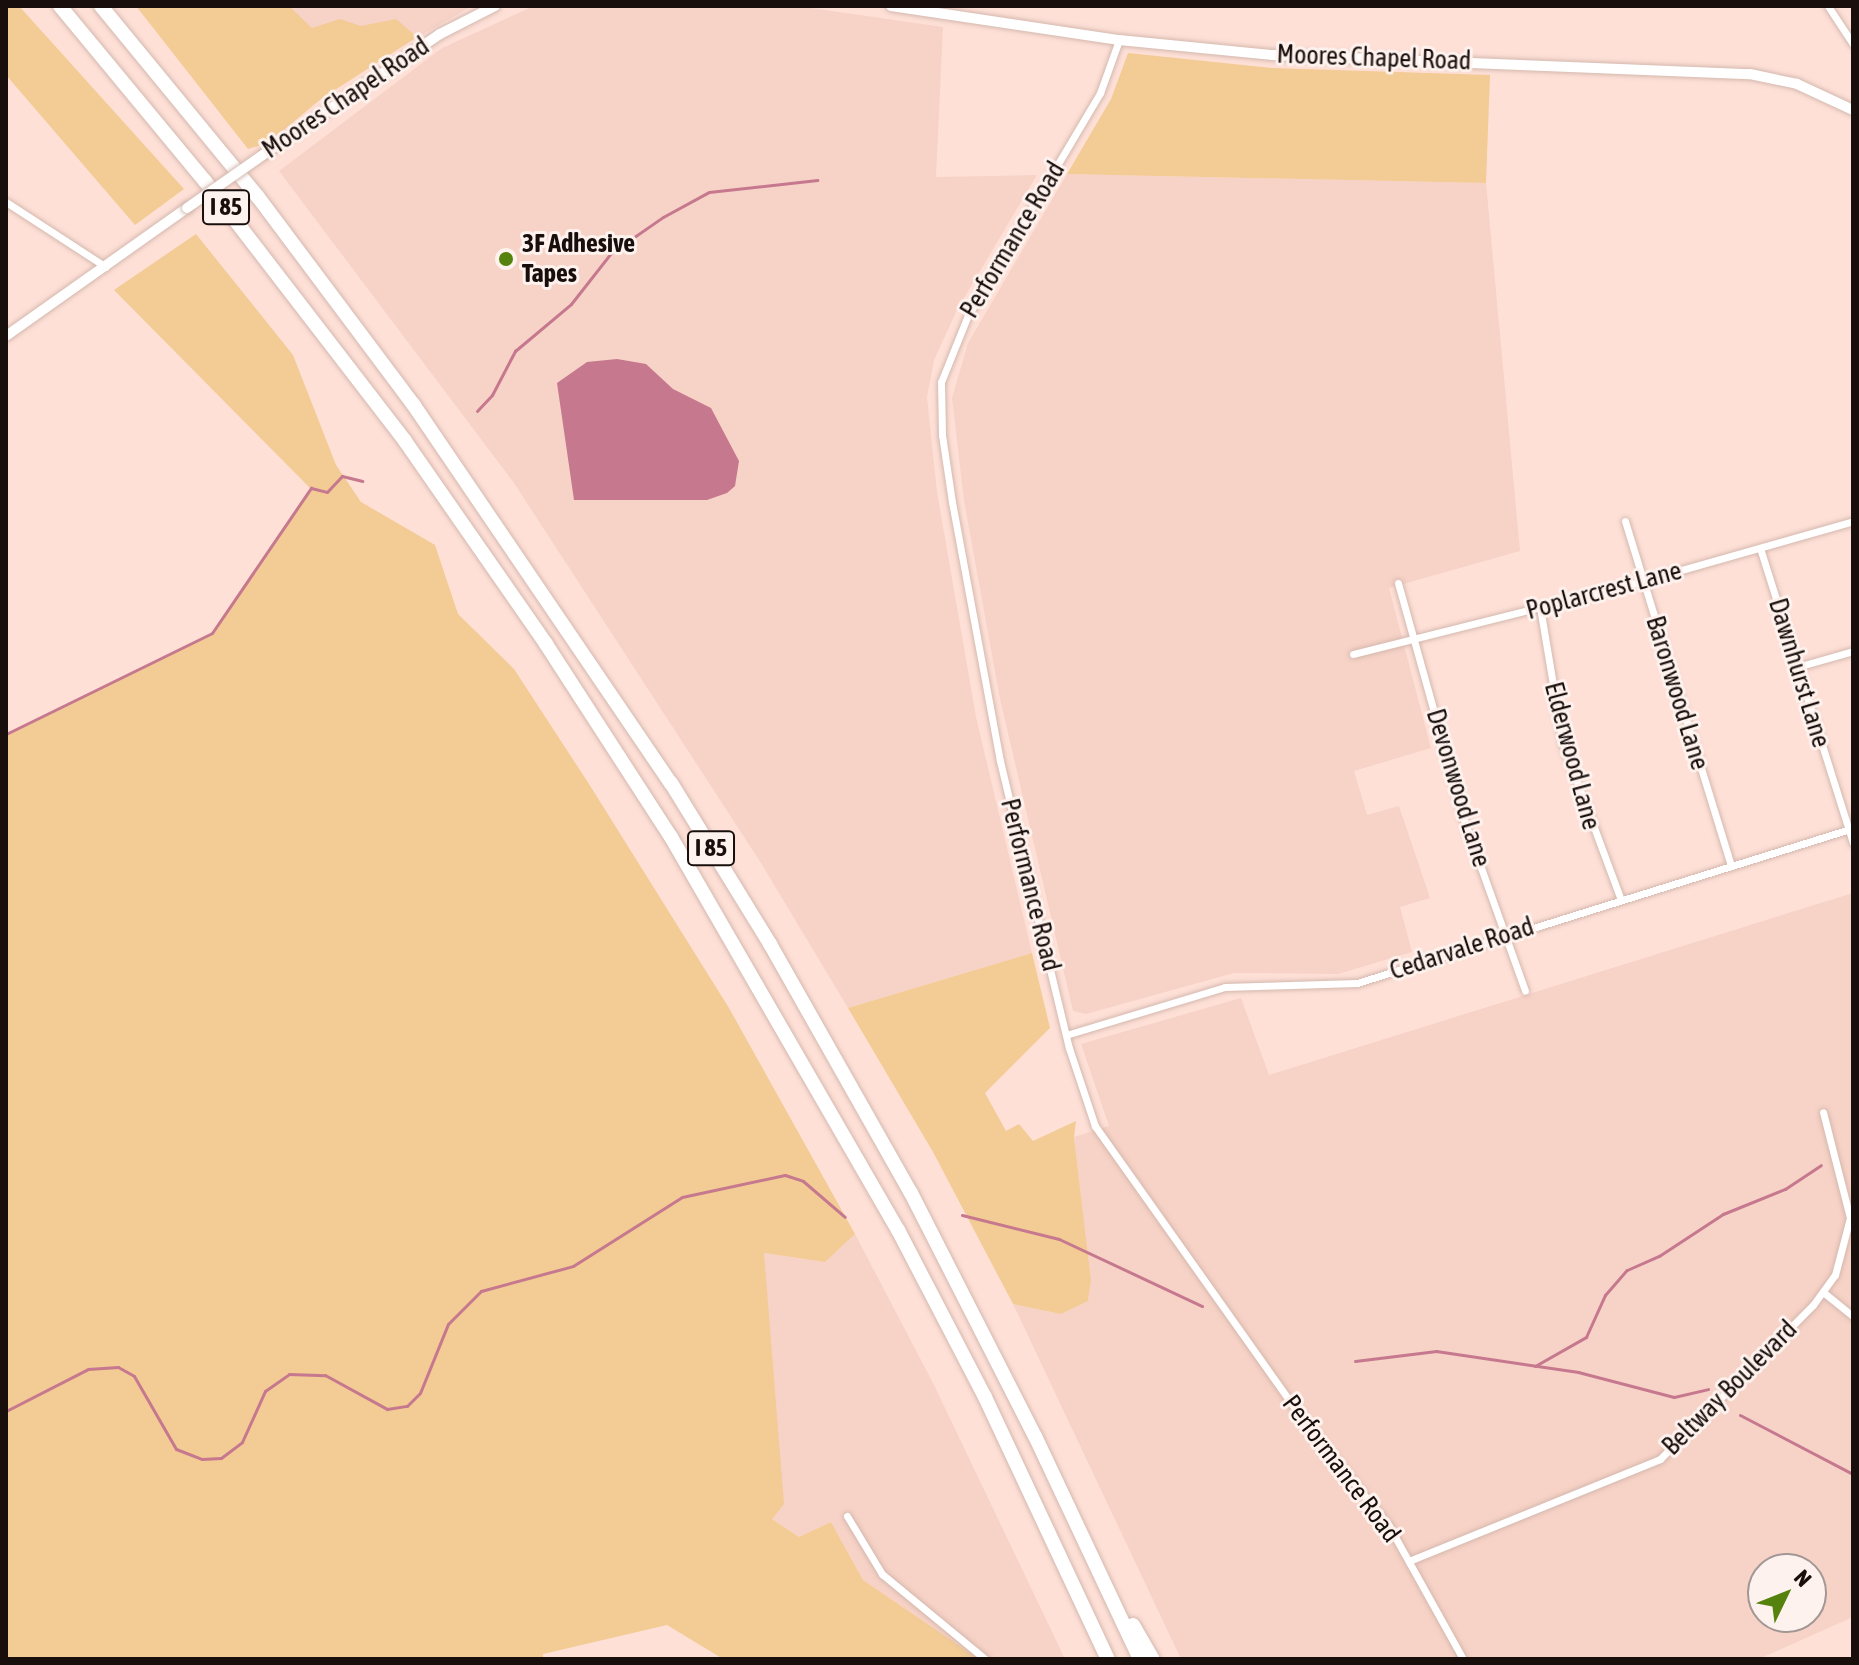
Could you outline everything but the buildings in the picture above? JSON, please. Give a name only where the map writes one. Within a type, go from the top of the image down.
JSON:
[{"type":"highway","name":"I 85","points":[[60,6],[195,168],[405,441],[546,644],[671,837],[898,1230],[985,1397],[1108,1659]]},
{"type":"highway","name":"I 85","points":[[101,6],[258,197],[396,380],[671,783],[770,944],[904,1180],[1093,1555],[1140,1659]]},
{"type":"highway","points":[[1093,1555],[1153,1659]]},
{"type":"main road","name":"Moores Chapel Road","points":[[6,336],[419,48],[495,6]]},
{"type":"main road","name":"Moores Chapel Road","points":[[891,6],[1119,40],[1273,55],[1728,72],[1797,84],[1853,110]]},
{"type":"street","points":[[1828,6],[1853,44]]},
{"type":"street","name":"Performance Road","points":[[1119,40],[1091,109],[957,337],[940,397],[952,502],[987,698],[1066,1035],[1088,1110],[1106,1147],[1300,1416],[1373,1505],[1409,1561],[1463,1659]]},
{"type":"street","points":[[6,202],[106,267]]},
{"type":"street","name":"Baronwood Lane","points":[[1625,521],[1731,866]]},
{"type":"street","name":"Poplarcrest Lane","points":[[1353,654],[1417,641],[1643,581],[1853,521]]},
{"type":"street","name":"Dawnhurst Lane","points":[[1760,548],[1853,843]]},
{"type":"street","name":"Devonwood Lane","points":[[1398,583],[1417,641],[1465,823],[1508,934],[1525,991]]},
{"type":"street","name":"Elderwood Lane","points":[[1540,607],[1563,744],[1621,900]]},
{"type":"street","points":[[1797,667],[1853,651]]},
{"type":"street","name":"Cedarvale Road","points":[[1066,1035],[1225,987],[1357,983],[1851,829]]},
{"type":"street","name":"Beltway Boulevard","points":[[1409,1561],[1660,1459],[1823,1292],[1840,1260],[1850,1218],[1823,1112]]},
{"type":"street","points":[[1823,1292],[1853,1316]]},
{"type":"street","points":[[847,1516],[882,1574],[985,1659]]},
{"type":"shaded area","points":[[6,6],[19,6],[184,189],[135,225],[6,75]]},
{"type":"shaded area","points":[[136,6],[289,6],[312,28],[340,19],[361,26],[396,19],[417,37],[321,99],[268,143],[248,149]]},
{"type":"shaded area","points":[[201,6],[472,6],[390,53],[386,47]]},
{"type":"shaded area","points":[[534,6],[797,6],[943,27],[936,177],[1037,175],[957,310],[934,360],[927,397],[937,492],[976,717],[1032,953],[848,1008],[761,863],[514,483],[279,171],[442,48]]},
{"type":"shaded area","points":[[1128,53],[1272,68],[1490,75],[1486,183],[1067,174],[1111,99]]},
{"type":"shaded area","points":[[1067,174],[1486,183],[1520,551],[1389,588],[1431,748],[1354,771],[1367,815],[1399,806],[1430,898],[1400,907],[1412,952],[1338,974],[1234,973],[1086,1014],[1073,1011],[1000,699],[964,501],[952,398],[968,343]]},
{"type":"shaded area","points":[[196,234],[293,355],[336,465],[361,502],[435,545],[458,614],[514,669],[589,784],[729,1008],[855,1234],[825,1262],[764,1253],[784,1504],[772,1519],[799,1537],[831,1522],[863,1580],[979,1659],[723,1659],[667,1625],[543,1654],[543,1659],[6,1659],[6,734],[212,633],[311,489],[114,290]]},
{"type":"shaded area","points":[[617,359],[646,364],[673,389],[711,408],[739,461],[735,486],[727,493],[707,500],[574,500],[557,383],[587,362]]},
{"type":"shaded area","points":[[1853,893],[1853,1617],[1827,1629],[1827,1553],[1747,1553],[1747,1633],[1817,1633],[1759,1659],[1181,1659],[1013,1304],[1061,1314],[1088,1301],[1091,1280],[1074,1137],[1109,1126],[1081,1044],[1241,998],[1269,1075]]},
{"type":"shaded area","points":[[1032,953],[1050,1028],[985,1093],[1006,1131],[1019,1124],[1033,1141],[1076,1121],[1074,1137],[1091,1280],[1088,1301],[1061,1314],[1013,1304],[933,1152],[848,1008]]},
{"type":"shaded area","points":[[855,1234],[934,1385],[1065,1659],[979,1659],[863,1580],[831,1522],[799,1537],[771,1518],[764,1253],[825,1262]]},
{"type":"waterway","points":[[477,411],[492,395],[515,351],[571,304],[611,253],[663,217],[709,192],[817,180]]},
{"type":"waterway","points":[[6,734],[212,633],[311,488],[327,492],[342,476],[362,481]]},
{"type":"waterway","points":[[1535,1366],[1586,1337],[1605,1295],[1627,1270],[1659,1256],[1723,1214],[1785,1189],[1821,1165]]},
{"type":"waterway","points":[[6,1411],[88,1369],[118,1367],[134,1376],[176,1449],[202,1459],[221,1458],[242,1442],[265,1391],[289,1374],[325,1375],[387,1409],[407,1406],[420,1393],[448,1324],[481,1291],[573,1266],[682,1197],[785,1175],[803,1181],[845,1217]]},
{"type":"waterway","points":[[962,1215],[1059,1239],[1202,1306]]},
{"type":"waterway","points":[[1355,1361],[1436,1351],[1578,1372],[1674,1397],[1708,1389]]},
{"type":"waterway","points":[[1740,1415],[1853,1474]]},
{"type":"place","name":"3F Adhesive Tapes","points":[[506,259]]}]
